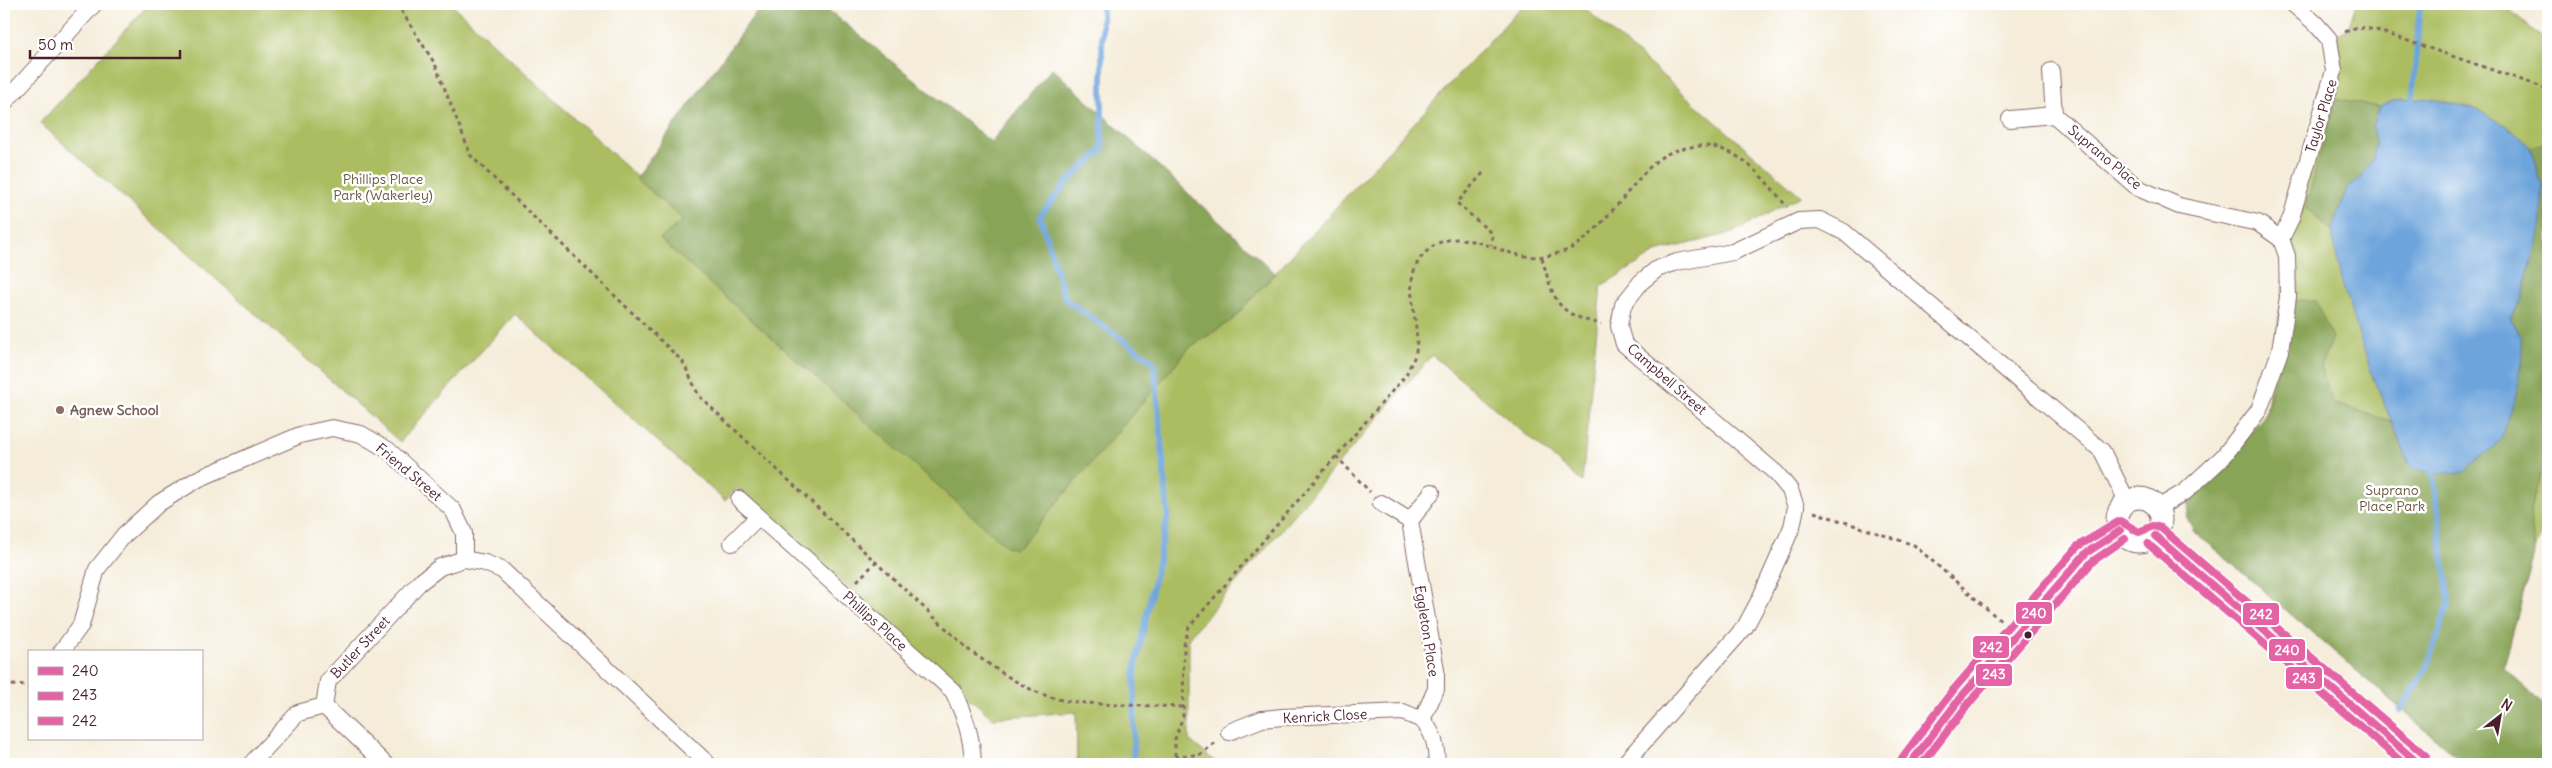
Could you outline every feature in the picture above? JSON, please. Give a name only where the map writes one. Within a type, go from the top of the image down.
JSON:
[{"type":"street","points":[[4,103],[94,4]]},
{"type":"street","points":[[2293,4],[2329,39]]},
{"type":"street","name":"Taylor Place","points":[[2281,239],[2290,218],[2334,71],[2329,39]]},
{"type":"street","points":[[2010,119],[2054,115],[2051,71]]},
{"type":"street","name":"Suprano Place","points":[[2054,115],[2138,188],[2179,206],[2258,223],[2281,239]]},
{"type":"street","points":[[1619,326],[1623,305],[1640,282],[1657,270],[1677,262],[1733,252],[1799,221],[1820,220],[1844,232],[2102,452],[2127,501]]},
{"type":"street","points":[[2158,508],[2186,491],[2223,457],[2259,410],[2280,351],[2288,297],[2287,256],[2281,239]]},
{"type":"street","name":"Campbell Street","points":[[1619,326],[1624,344],[1776,473],[1790,490],[1796,507]]},
{"type":"street","name":"Friend Street","points":[[62,650],[81,625],[97,569],[124,535],[159,502],[198,479],[300,436],[332,428],[361,434],[388,450],[453,510],[464,533],[464,559]]},
{"type":"street","points":[[1381,503],[1410,521],[1432,492]]},
{"type":"street","points":[[2142,498],[2152,502],[2158,508],[2161,524],[2155,536],[2139,543],[2131,541],[2120,532],[2117,517],[2122,506],[2127,501],[2142,498]]},
{"type":"street","name":"Phillips Place","points":[[739,499],[953,691],[964,715],[972,740],[973,764]]},
{"type":"street","points":[[1624,764],[1745,627],[1792,527],[1796,507]]},
{"type":"street","points":[[732,543],[758,517]]},
{"type":"street","name":"Eggleton Place","points":[[1410,521],[1436,670],[1436,689],[1422,720]]},
{"type":"street","points":[[1910,764],[1962,696],[2086,553],[2120,532]]},
{"type":"street","points":[[2155,536],[2419,764]]},
{"type":"street","points":[[464,559],[485,563],[502,570],[708,764]]},
{"type":"street","name":"Butler Street","points":[[324,706],[328,681],[419,582],[440,567],[464,559]]},
{"type":"street","points":[[251,764],[298,714],[324,706],[385,764]]},
{"type":"street","name":"Kenrick Close","points":[[1228,732],[1262,720],[1283,717],[1403,712],[1422,720]]},
{"type":"street","points":[[1422,720],[1432,731],[1436,744],[1437,764]]},
{"type":"path","points":[[397,4],[435,64],[471,156],[683,362],[699,396],[970,651],[1003,674],[1035,691],[1067,701],[1184,707]]},
{"type":"path","points":[[2329,39],[2356,27],[2376,30],[2548,89]]},
{"type":"path","points":[[1175,764],[1176,739],[1184,707],[1184,645],[1189,627],[1406,375],[1416,352],[1416,329],[1411,283],[1415,265],[1426,252],[1440,242],[1460,239],[1491,245],[1522,256],[1542,258],[1570,250],[1594,231],[1659,159],[1678,149],[1705,144],[1734,152],[1766,180],[1799,221]]},
{"type":"path","points":[[1483,173],[1458,203],[1489,231],[1492,237],[1491,245]]},
{"type":"path","points":[[1542,258],[1553,296],[1565,310],[1576,318],[1619,326]]},
{"type":"path","points":[[1336,456],[1381,503]]},
{"type":"path","points":[[1796,507],[1914,545],[2001,621]]},
{"type":"path","points":[[845,594],[876,562]]},
{"type":"path","points":[[4,687],[19,684],[28,686]]},
{"type":"path","points":[[1175,757],[1201,754],[1228,732]]},
{"type":"green space","name":"Phillips Place Park (Wakerley)","points":[[149,4],[451,4],[684,220],[660,239],[1006,545],[1021,545],[1190,347],[1232,320],[1524,4],[1580,4],[1801,196],[1732,233],[1659,251],[1601,286],[1582,482],[1432,355],[1189,637],[1189,740],[1218,764],[1077,764],[1076,712],[992,718],[737,488],[725,501],[515,314],[400,442],[40,123]]},
{"type":"green space","points":[[762,4],[821,4],[991,142],[1052,68],[1275,273],[1232,320],[1190,347],[1021,545],[1014,549],[1006,546],[660,239],[683,220],[636,178]]},
{"type":"green space","name":"Suprano Place Park","points":[[2356,4],[2503,4],[2548,43],[2548,517],[2535,550],[2503,669],[2548,709],[2548,764],[2465,764],[2194,531],[2187,517],[2266,414],[2289,242],[2338,72],[2330,37],[2348,29]]},
{"type":"green space","points":[[2336,98],[2379,107],[2372,127],[2376,144],[2372,161],[2359,179],[2347,188],[2332,231],[2305,208]]},
{"type":"green space","points":[[2548,142],[2548,445],[2530,512],[2535,550],[2503,669],[2548,709],[2548,764],[2465,764],[2194,531],[2187,517],[2190,497],[2266,414],[2293,300],[2316,300],[2332,338],[2320,367],[2333,403],[2391,421],[2411,467],[2520,337],[2510,319],[2521,301],[2532,264],[2542,186],[2530,147]]},
{"type":"water","points":[[2427,98],[2473,108],[2506,125],[2530,147],[2542,186],[2542,224],[2521,301],[2510,318],[2520,337],[2523,354],[2517,392],[2501,440],[2464,472],[2433,474],[2411,467],[2373,378],[2341,280],[2332,231],[2347,188],[2359,179],[2372,161],[2376,144],[2372,127],[2379,107],[2392,101]]},
{"type":"waterway","points":[[1102,4],[1102,150],[1067,182],[1040,216],[1065,299],[1154,362],[1168,515],[1135,669],[1133,764]]},
{"type":"waterway","points":[[2412,107],[2420,4]]},
{"type":"waterway","points":[[2400,711],[2428,665],[2449,602],[2432,466]]},
{"type":"transit line","name":"242","points":[[1902,758],[1954,689],[2078,546],[2120,521],[2139,532],[2153,526],[2161,528],[2426,756]]},
{"type":"transit line","name":"240","points":[[1910,764],[1962,696],[2086,553],[2120,531]]},
{"type":"transit line","name":"240","points":[[2155,536],[2419,764]]},
{"type":"transit line","name":"243","points":[[1922,764],[1970,702],[2093,561],[2125,539]]},
{"type":"transit line","name":"243","points":[[2148,544],[2404,764]]},
{"type":"place","name":"Agnew School","points":[[60,410]]}]
